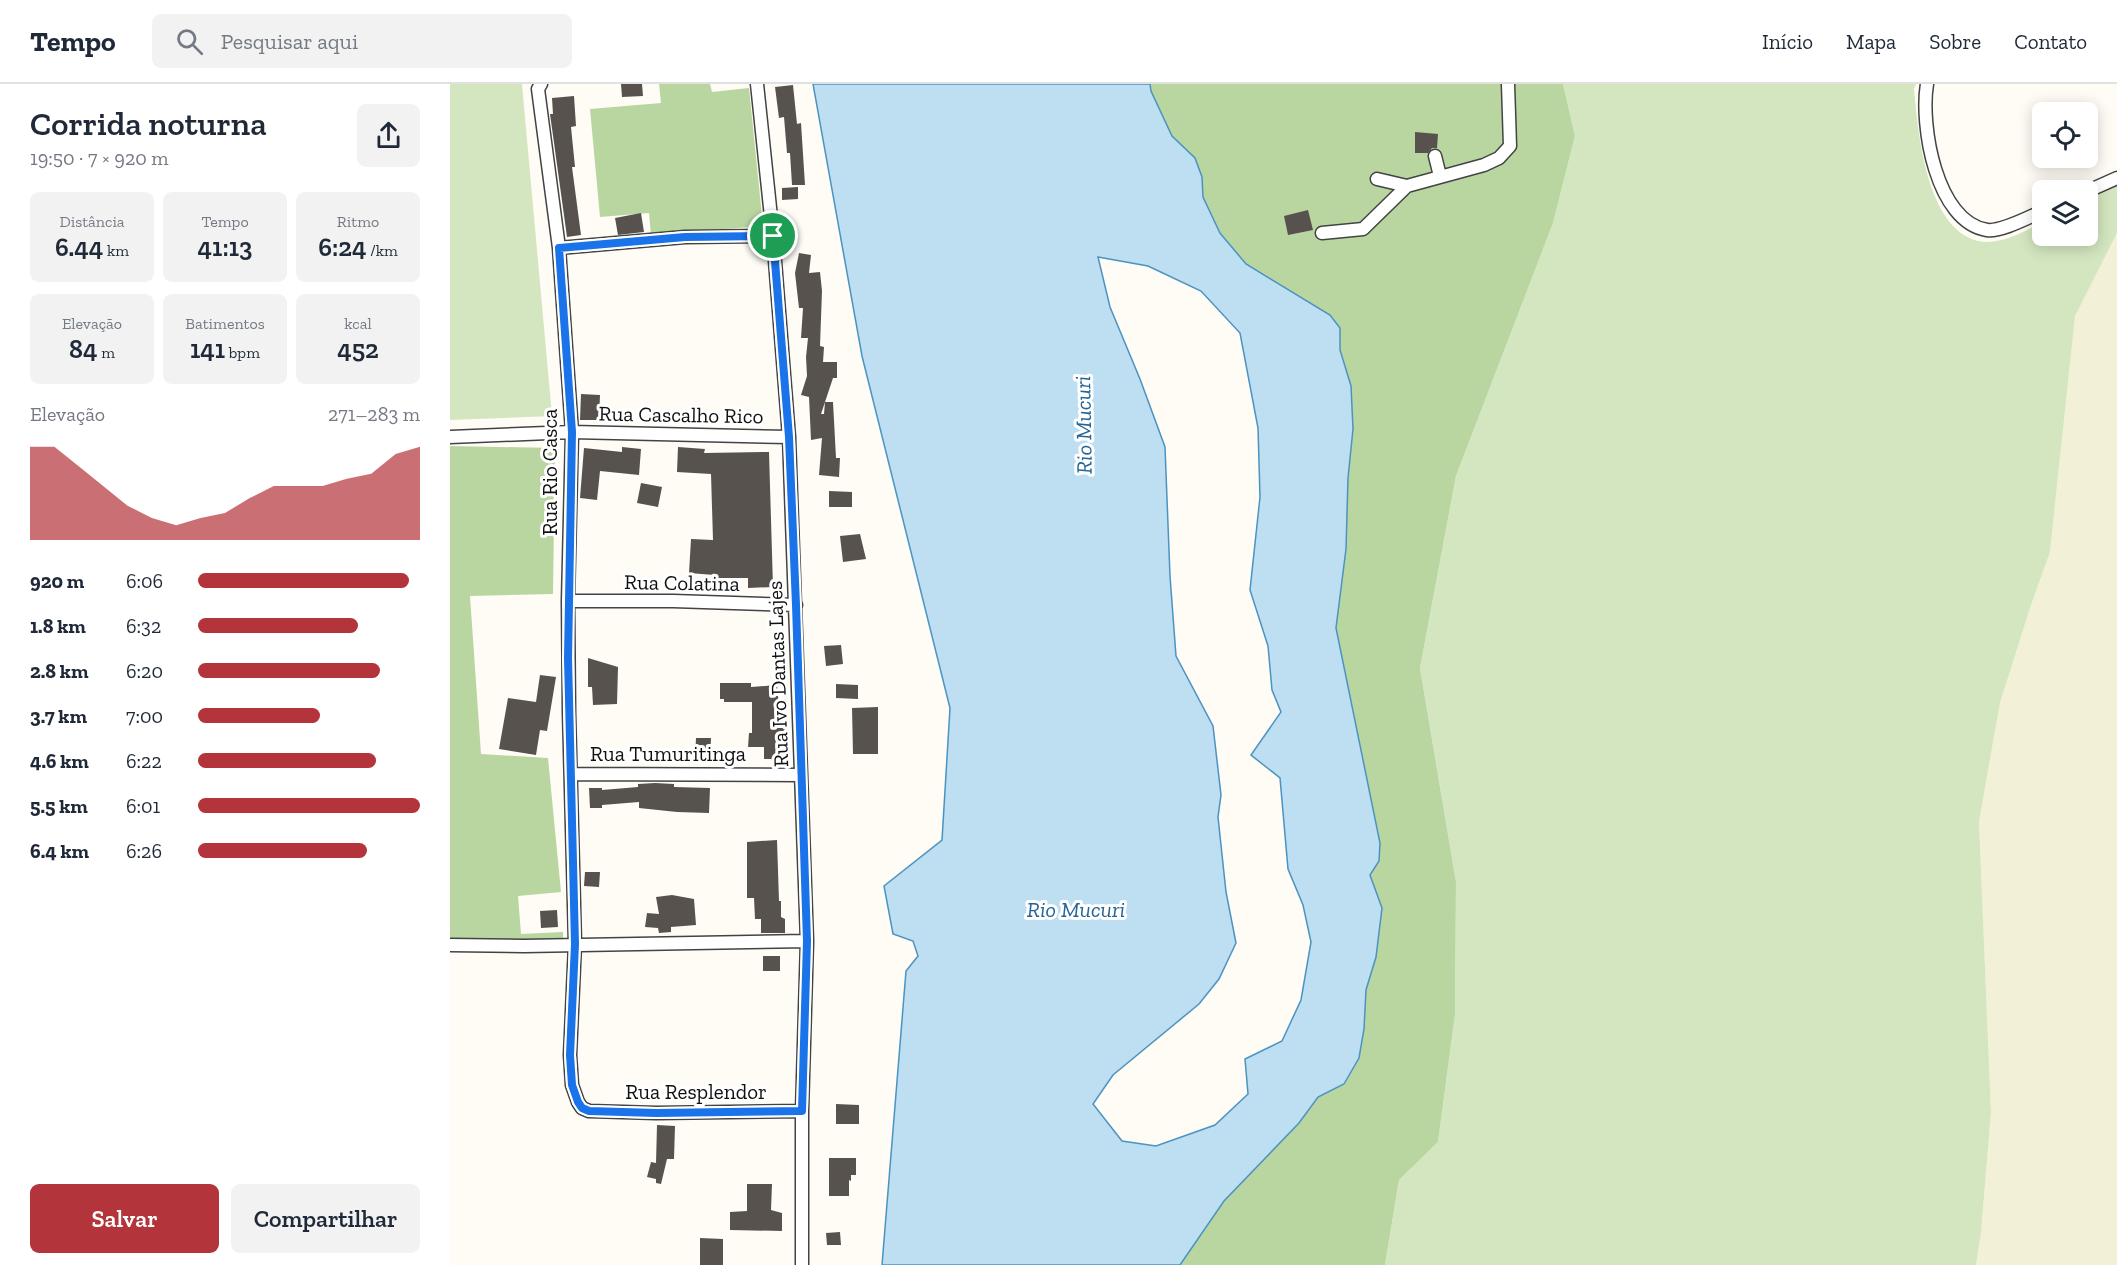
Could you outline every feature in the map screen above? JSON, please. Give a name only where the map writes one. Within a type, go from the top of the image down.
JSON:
[{"type":"street","name":"Rua Ivo Dantas Lajes","points":[[758,84],[789,437],[796,605],[807,941],[802,1111],[802,1265]]},
{"type":"street","points":[[1322,233],[1363,229],[1407,186],[1484,165],[1499,158],[1510,146],[1508,84]]},
{"type":"street","points":[[1927,84],[1926,127],[1936,176],[1954,209],[1970,224],[1989,230],[2013,224],[2032,216]]},
{"type":"street","name":"Rua Rio Casca","points":[[539,86],[559,248],[572,432],[568,601],[575,944],[570,1055],[572,1085],[578,1102],[582,1108],[589,1111]]},
{"type":"street","points":[[1435,156],[1440,176]]},
{"type":"street","points":[[2098,187],[2117,178]]},
{"type":"street","points":[[1377,179],[1407,186]]},
{"type":"street","points":[[559,248],[685,237],[773,236]]},
{"type":"street","name":"Rua Cascalho Rico","points":[[450,437],[572,432],[789,437]]},
{"type":"street","name":"Rua Colatina","points":[[568,601],[796,605]]},
{"type":"street","name":"Rua Tumuritinga","points":[[572,774],[800,775]]},
{"type":"street","points":[[450,945],[807,941]]},
{"type":"street","name":"Rua Resplendor","points":[[589,1111],[656,1113],[802,1111]]},
{"type":"shaded area","points":[[2117,233],[2117,1265],[1976,1265],[1981,1233],[1991,1112],[1979,822],[2000,703],[2050,552],[2075,315]]},
{"type":"green space","points":[[450,84],[522,84],[552,416],[450,420]]},
{"type":"green space","points":[[659,84],[710,84],[712,92],[749,88],[763,226],[651,235],[649,213],[600,217],[590,109],[661,103]]},
{"type":"green space","points":[[1150,84],[1563,84],[1575,136],[1553,223],[1456,476],[1420,668],[1456,882],[1455,1015],[1438,1142],[1399,1180],[1385,1265],[1180,1265],[1224,1201],[1299,1123],[1318,1097],[1345,1084],[1364,1029],[1366,990],[1376,957],[1382,908],[1370,875],[1379,861],[1380,843],[1336,628],[1346,549],[1348,478],[1353,429],[1351,386],[1340,350],[1340,328],[1330,315],[1246,264],[1220,232],[1203,197],[1202,177],[1195,158],[1172,136],[1151,91]]},
{"type":"green space","points":[[1563,84],[1916,84],[1914,89],[1918,129],[1928,176],[1936,199],[1947,218],[1960,233],[1986,242],[2003,240],[2032,227],[2032,246],[2098,246],[2098,195],[2117,186],[2117,233],[2075,316],[2050,552],[2000,703],[1979,822],[1991,1112],[1981,1233],[1976,1265],[1385,1265],[1399,1180],[1438,1142],[1455,1015],[1456,882],[1420,668],[1456,476],[1553,223],[1575,136]]},
{"type":"green space","points":[[450,446],[555,448],[553,594],[470,596],[481,754],[548,758],[561,892],[518,896],[521,934],[563,932],[563,940],[503,942],[450,939]]},
{"type":"water","name":"Rio Mucuri","points":[[813,84],[1150,84],[1151,91],[1172,136],[1195,158],[1202,177],[1203,197],[1220,233],[1246,264],[1330,315],[1340,328],[1340,350],[1351,386],[1353,429],[1348,478],[1346,549],[1336,628],[1380,843],[1379,861],[1370,875],[1382,908],[1376,957],[1366,990],[1364,1029],[1359,1058],[1344,1084],[1318,1097],[1299,1123],[1224,1201],[1180,1265],[882,1265],[906,971],[918,956],[913,941],[893,934],[884,886],[942,840],[950,708],[862,356]],"holes":[[[1098,257],[1148,266],[1201,291],[1240,333],[1258,428],[1260,497],[1250,590],[1268,646],[1272,690],[1281,712],[1251,755],[1280,778],[1288,869],[1303,905],[1311,942],[1301,1000],[1282,1041],[1245,1059],[1248,1094],[1215,1125],[1156,1146],[1122,1141],[1093,1104],[1113,1075],[1199,1004],[1219,979],[1236,943],[1226,892],[1218,817],[1221,795],[1213,726],[1176,656],[1165,447],[1110,307]]]},
{"type":"building","points":[[621,84],[642,84],[643,96],[622,97]]},
{"type":"building","points":[[793,85],[797,124],[801,123],[805,185],[792,185],[784,117],[779,118],[775,87]]},
{"type":"building","points":[[574,96],[576,126],[571,127],[575,167],[572,167],[581,235],[567,237],[550,114],[553,114],[552,98]]},
{"type":"building","points":[[1415,132],[1438,134],[1437,148],[1432,148],[1428,153],[1415,153]]},
{"type":"building","points":[[798,187],[798,199],[782,200],[782,188]]},
{"type":"building","points":[[1308,210],[1313,230],[1288,235],[1284,216]]},
{"type":"building","points":[[641,213],[644,232],[618,235],[615,218]]},
{"type":"building","points":[[799,253],[811,255],[809,273],[820,272],[822,291],[820,346],[824,347],[823,362],[837,362],[837,378],[833,378],[825,402],[833,402],[836,458],[840,458],[839,477],[819,475],[822,438],[811,440],[809,397],[801,395],[807,376],[808,338],[801,338],[803,308],[799,308],[795,273]]},
{"type":"building","points":[[581,394],[600,395],[599,420],[580,420]]},
{"type":"building","points":[[622,447],[641,449],[639,475],[600,471],[597,500],[580,498],[584,448],[622,452]]},
{"type":"building","points":[[678,447],[705,449],[704,453],[769,452],[773,587],[748,588],[748,578],[714,578],[714,575],[689,573],[691,539],[713,540],[711,474],[677,472]]},
{"type":"building","points":[[641,483],[662,487],[658,507],[637,503]]},
{"type":"building","points":[[829,491],[852,492],[852,507],[829,507]]},
{"type":"building","points":[[860,534],[866,559],[843,562],[840,536]]},
{"type":"building","points":[[841,645],[843,664],[826,666],[824,646]]},
{"type":"building","points":[[588,658],[618,667],[617,704],[593,705],[592,687],[588,687]]},
{"type":"building","points":[[540,675],[556,677],[547,731],[540,730],[536,755],[499,749],[508,698],[536,702]]},
{"type":"building","points":[[720,683],[751,683],[751,687],[777,685],[779,707],[784,707],[786,759],[764,759],[764,747],[748,747],[749,733],[752,733],[752,702],[724,702],[724,699],[720,699]]},
{"type":"building","points":[[836,684],[858,685],[858,699],[836,698]]},
{"type":"building","points":[[878,707],[878,754],[853,754],[852,708]]},
{"type":"building","points":[[696,738],[711,738],[710,760],[695,760]]},
{"type":"building","points":[[655,783],[674,784],[674,787],[710,788],[709,813],[639,808],[639,802],[590,808],[589,788],[602,788],[602,790]]},
{"type":"building","points":[[777,840],[779,901],[781,901],[781,917],[785,919],[785,933],[761,933],[761,919],[755,919],[754,898],[747,898],[747,842]]},
{"type":"building","points":[[585,872],[600,872],[599,887],[584,886]]},
{"type":"building","points":[[672,895],[694,899],[696,925],[671,927],[671,932],[659,933],[658,928],[645,927],[647,913],[659,914],[656,897]]},
{"type":"building","points":[[557,910],[558,927],[541,928],[540,911]]},
{"type":"building","points":[[763,956],[780,956],[780,971],[763,971]]},
{"type":"building","points":[[836,1104],[859,1105],[859,1124],[836,1124]]},
{"type":"building","points":[[657,1125],[675,1126],[674,1159],[667,1159],[661,1184],[656,1183],[656,1179],[647,1177],[651,1162],[656,1163]]},
{"type":"building","points":[[829,1158],[856,1158],[856,1175],[851,1175],[851,1181],[849,1180],[849,1196],[829,1196]]},
{"type":"building","points":[[747,1184],[772,1184],[771,1210],[782,1213],[782,1231],[730,1230],[730,1212],[747,1211]]},
{"type":"building","points":[[840,1232],[841,1245],[827,1245],[826,1233]]},
{"type":"building","points":[[700,1238],[723,1239],[723,1265],[700,1265]]},
{"type":"route","points":[[773,236],[789,437],[796,605],[807,941],[802,1111],[656,1113],[589,1111],[582,1108],[578,1102],[572,1085],[570,1055],[575,944],[568,658],[572,432],[559,248],[685,237],[773,236]]}]
